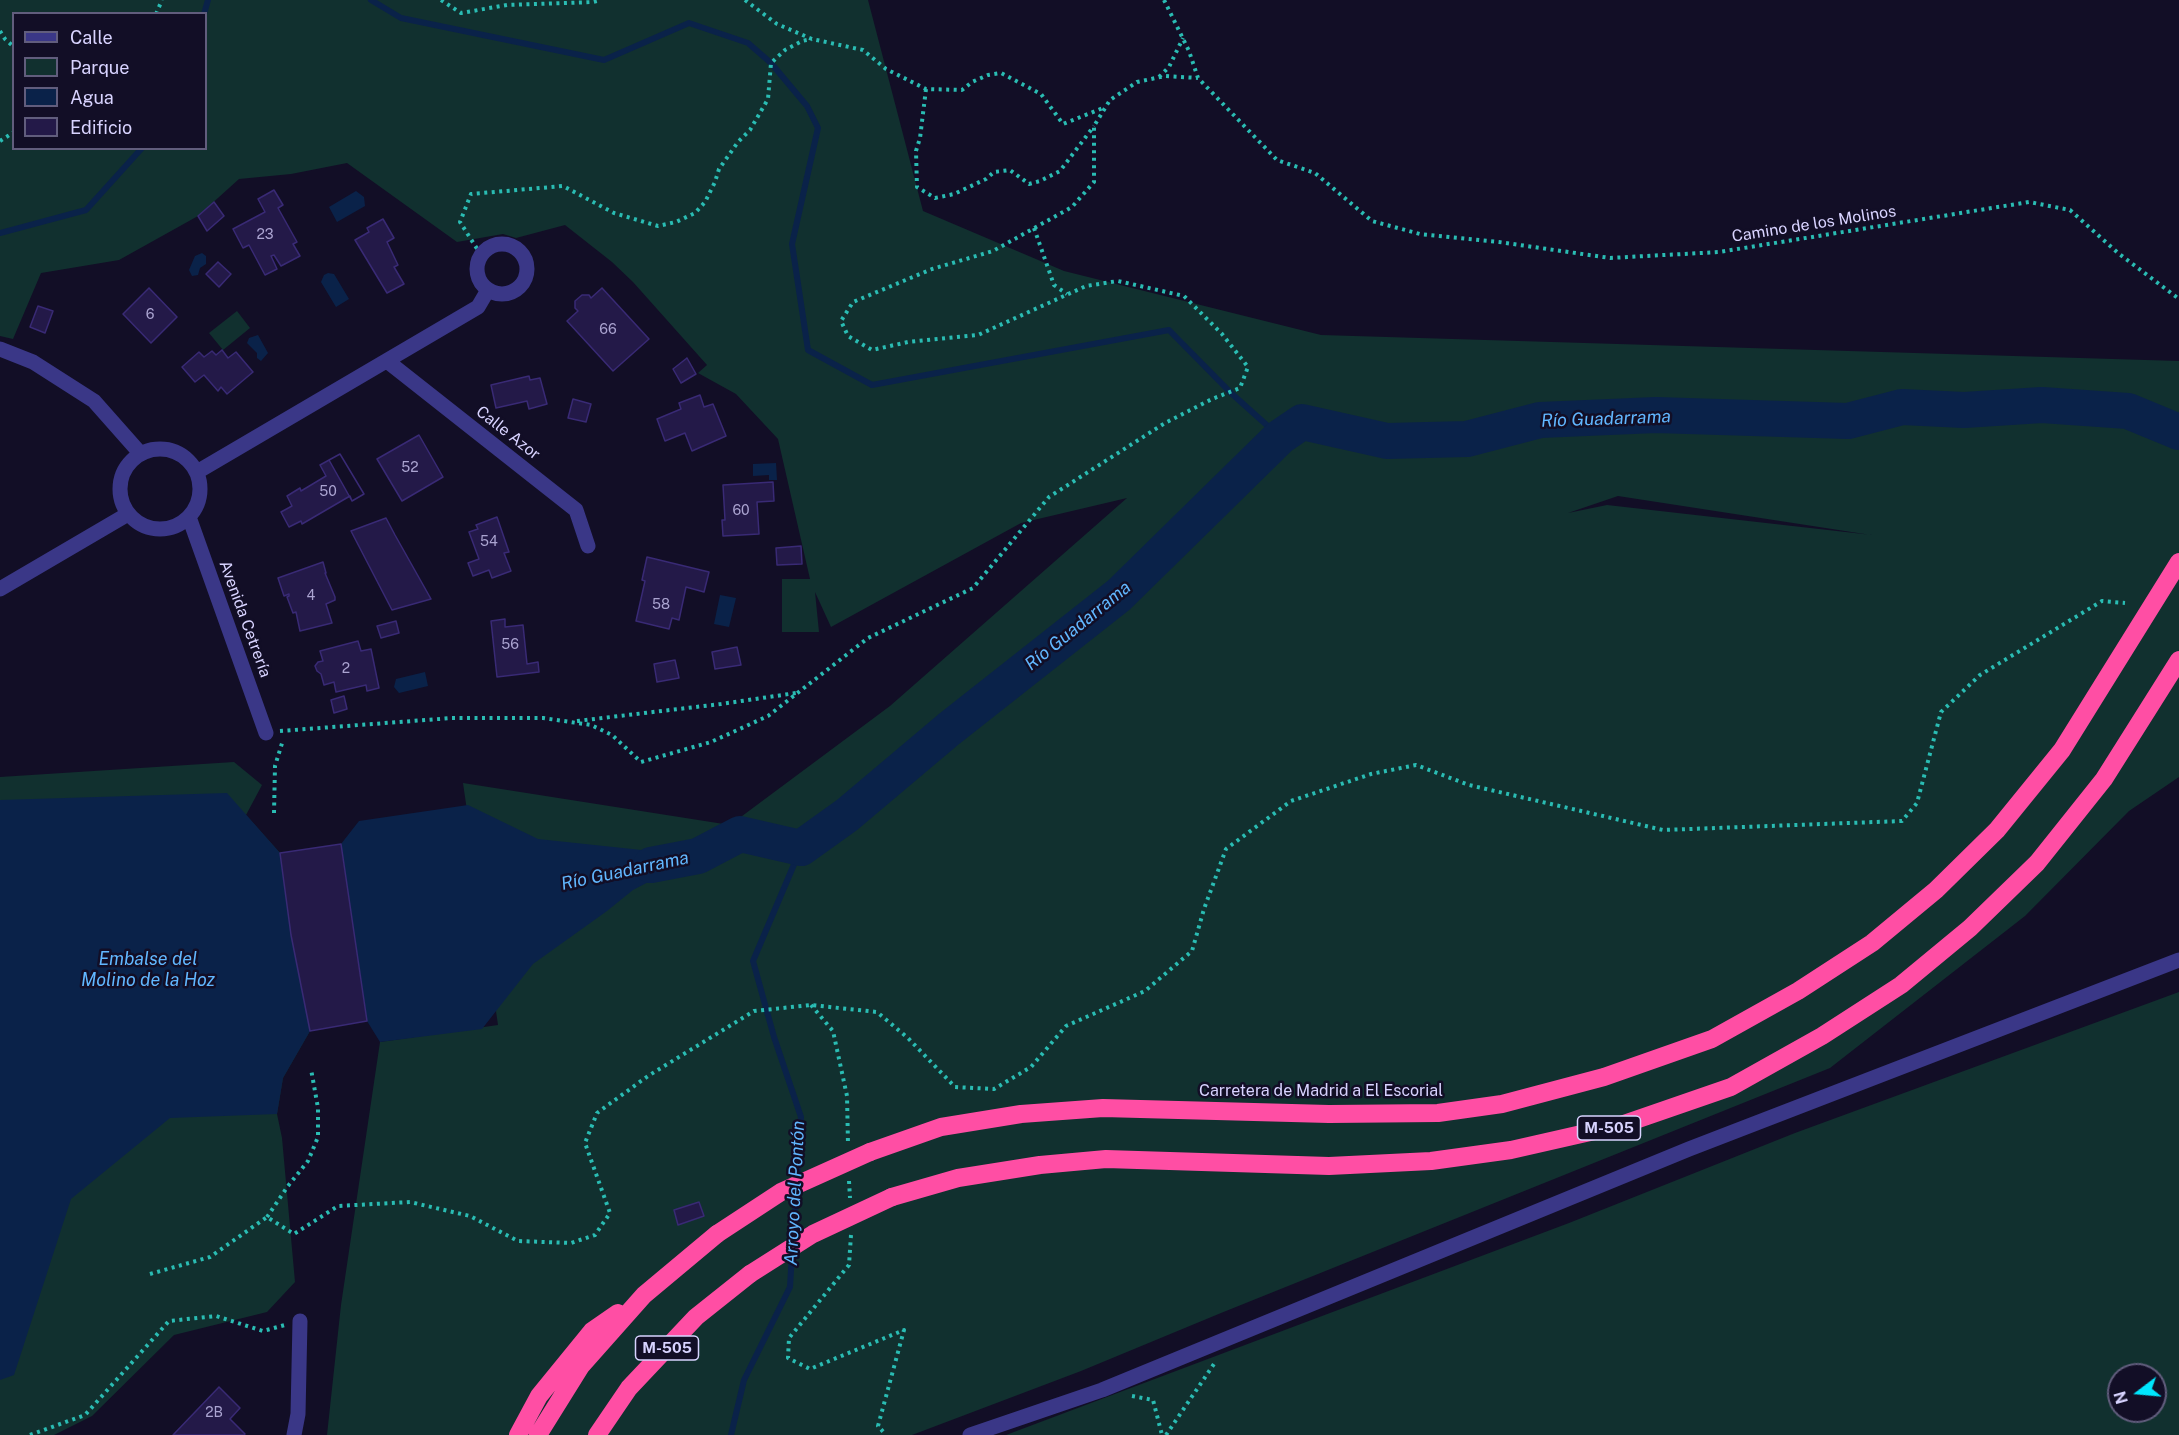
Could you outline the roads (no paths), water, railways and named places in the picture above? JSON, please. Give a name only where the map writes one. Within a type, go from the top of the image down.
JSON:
[{"type":"highway","name":"Carretera de Madrid a El Escorial","points":[[538,1435],[581,1366],[644,1295],[717,1234],[781,1192],[870,1152],[941,1127],[1021,1114],[1103,1108],[1329,1114],[1438,1113],[1502,1104],[1581,1083],[1712,1039],[1798,991],[1872,943],[1936,890],[1997,830],[2062,750],[2179,562]]},
{"type":"highway","name":"M-505","points":[[597,1435],[629,1389],[696,1317],[750,1274],[813,1234],[892,1197],[958,1178],[1040,1165],[1106,1159],[1329,1166],[1431,1161],[1511,1150],[1621,1125],[1731,1087],[1822,1036],[1901,985],[1970,928],[2037,863],[2104,779],[2179,660]]},
{"type":"highway","name":"M-505","points":[[518,1435],[539,1396],[592,1331],[644,1295]]},
{"type":"street","points":[[497,244],[507,244],[516,248],[523,255],[527,264],[527,274],[523,283],[516,290],[507,294],[497,294],[488,290],[481,283],[477,274],[477,264],[481,255],[488,248],[497,244]]},
{"type":"street","points":[[197,472],[478,307],[488,290]]},
{"type":"street","points":[[0,349],[33,362],[94,401],[140,453]]},
{"type":"street","name":"Calle Azor","points":[[387,361],[576,510],[588,546]]},
{"type":"street","points":[[156,449],[173,450],[187,459],[197,472],[200,488],[198,504],[189,517],[175,527],[158,530],[142,525],[128,514],[121,498],[121,481],[128,465],[140,453],[156,449]]},
{"type":"street","points":[[0,589],[128,514]]},
{"type":"street","name":"Avenida Cetrería","points":[[189,517],[266,733]]},
{"type":"street","points":[[970,1435],[1102,1390],[1689,1149],[2179,960]]},
{"type":"street","points":[[294,1435],[298,1414],[300,1321]]},
{"type":"water","points":[[356,191],[364,197],[365,206],[337,222],[329,207]]},
{"type":"water","points":[[202,253],[206,256],[206,264],[200,268],[198,275],[192,276],[189,270],[195,256]]},
{"type":"water","points":[[334,274],[349,299],[336,307],[321,282],[324,275]]},
{"type":"water","points":[[258,335],[268,353],[261,361],[247,343],[249,338]]},
{"type":"water","points":[[776,463],[777,480],[769,480],[769,475],[753,476],[753,464]]},
{"type":"water","points":[[720,595],[736,598],[729,627],[714,624]]},
{"type":"water","points":[[425,672],[428,686],[399,693],[394,687],[396,679]]},
{"type":"water","name":"Embalse del Molino de la Hoz","points":[[227,793],[280,853],[291,935],[310,1031],[283,1078],[277,1114],[170,1118],[71,1199],[14,1375],[0,1380],[0,800]]},
{"type":"water","points":[[468,805],[538,839],[698,856],[633,890],[533,964],[482,1029],[380,1042],[367,1021],[341,844],[359,821]]},
{"type":"waterway","points":[[205,12],[208,0]]},
{"type":"waterway","points":[[371,0],[401,18],[604,60],[689,23],[748,43],[771,63],[807,106],[818,128],[792,244],[808,350],[872,385],[1169,330],[1231,393],[1280,437]]},
{"type":"waterway","points":[[0,233],[86,210],[140,150]]},
{"type":"waterway","name":"Río Guadarrama","points":[[651,865],[698,856],[740,834],[801,848],[847,815],[949,729],[1119,595],[1280,437],[1302,422],[1387,441],[1467,439],[1540,420],[1656,415],[1848,421],[1902,407],[1964,410],[2042,405],[2128,411],[2179,432]]},
{"type":"waterway","name":"Arroyo del Pontón","points":[[793,1243],[801,1117],[774,1037],[753,961],[801,848]]},
{"type":"waterway","name":"Arroyo del Pontón","points":[[731,1435],[744,1380],[790,1287],[792,1253]]}]
